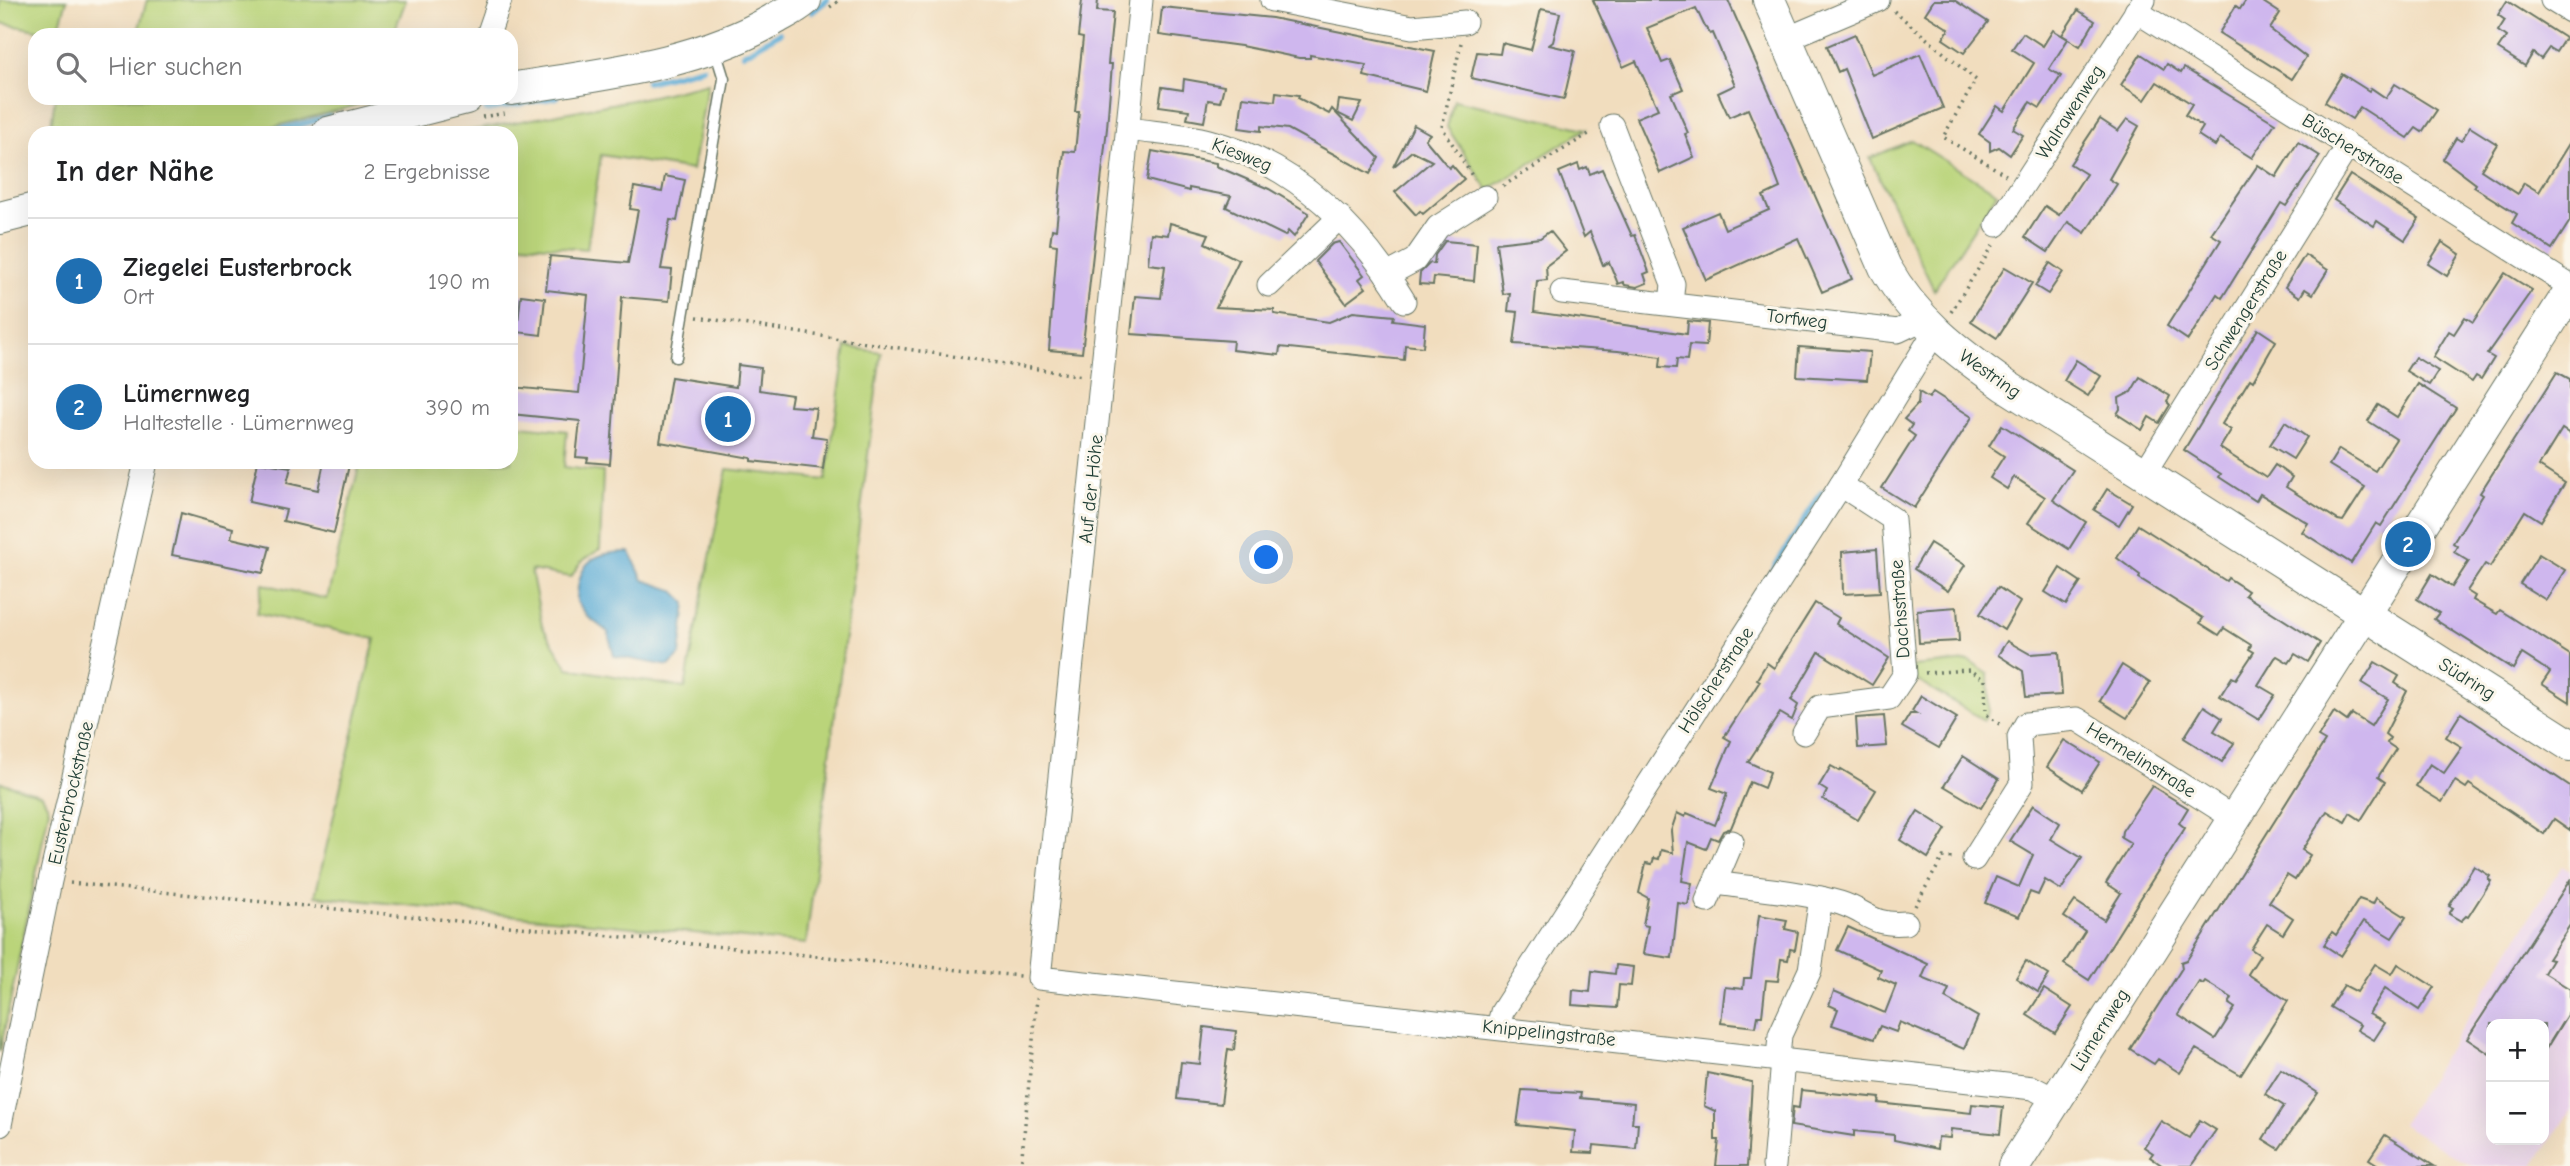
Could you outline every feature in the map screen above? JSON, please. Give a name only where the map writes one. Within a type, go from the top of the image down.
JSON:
[{"type":"main road","points":[[518,88],[659,64],[714,47],[758,29],[805,0]]},
{"type":"main road","name":"Westring","points":[[1769,0],[1885,267],[1928,326],[2006,386],[2364,614]]},
{"type":"main road","points":[[356,126],[438,105]]},
{"type":"main road","points":[[0,218],[28,211]]},
{"type":"main road","name":"Lümernweg","points":[[2014,1166],[2570,289]]},
{"type":"main road","name":"Südring","points":[[2364,614],[2570,745]]},
{"type":"street","points":[[490,28],[500,0]]},
{"type":"street","name":"Auf der Höhe","points":[[1039,978],[1141,0]]},
{"type":"street","points":[[1272,0],[1412,27],[1465,22]]},
{"type":"street","points":[[2552,0],[2570,11]]},
{"type":"street","points":[[1786,39],[1885,3]]},
{"type":"street","name":"Walrawenweg","points":[[1997,225],[2140,6]]},
{"type":"street","name":"Büscherstraße","points":[[2140,6],[2348,146],[2570,289]]},
{"type":"street","points":[[1612,126],[1673,284],[1671,304]]},
{"type":"street","name":"Kiesweg","points":[[1128,129],[1207,141],[1246,153],[1287,175],[1340,217],[1387,275],[1404,301]]},
{"type":"street","name":"Schwengerstraße","points":[[2143,475],[2348,146]]},
{"type":"street","points":[[1387,275],[1415,260],[1438,227],[1485,197]]},
{"type":"street","points":[[1269,285],[1340,217]]},
{"type":"street","name":"Torfweg","points":[[1562,292],[1898,331],[1928,326]]},
{"type":"street","name":"Hölscherstraße","points":[[1499,1027],[1502,1012],[1841,485],[1928,326]]},
{"type":"street","name":"Eusterbrockstraße","points":[[0,1125],[50,881],[144,469]]},
{"type":"street","name":"Dachsstraße","points":[[1804,733],[1820,707],[1889,698],[1905,674],[1893,519],[1841,485]]},
{"type":"street","name":"Hermelinstraße","points":[[1975,859],[2022,783],[2019,737],[2026,724],[2077,719],[2235,819]]},
{"type":"street","points":[[1732,842],[1711,892],[1821,898],[1842,903],[1885,925],[1906,923]]},
{"type":"street","points":[[1774,1166],[1780,1035],[1810,971],[1821,898]]},
{"type":"street","name":"Knippelingstraße","points":[[1039,978],[2033,1088],[2056,1100]]},
{"type":"lane","points":[[676,357],[724,79],[714,47]]},
{"type":"path","points":[[1885,3],[1976,79],[1943,137],[2023,185]]},
{"type":"path","points":[[1465,22],[1442,127],[1485,197],[1587,134],[1612,126]]},
{"type":"path","points":[[1928,326],[1949,315],[1997,240],[1997,225]]},
{"type":"path","points":[[682,314],[1103,379]]},
{"type":"path","points":[[1905,674],[1969,670],[1985,680],[1986,714],[2002,724],[2002,729]]},
{"type":"path","points":[[1906,923],[1943,857],[1975,859]]},
{"type":"path","points":[[50,881],[1039,978],[1021,1166]]},
{"type":"shaded area","points":[[2562,866],[2570,871],[2570,1111],[2549,1143],[2549,1019],[2486,1019],[2486,1145],[2548,1145],[2534,1166],[2471,1166],[2402,1124]]},
{"type":"green space","points":[[0,0],[67,0],[59,28],[28,28],[0,23]]},
{"type":"green space","points":[[147,0],[406,0],[396,28],[139,28]]},
{"type":"green space","points":[[708,83],[692,170],[601,155],[587,249],[518,244],[518,126],[496,126]]},
{"type":"green space","points":[[1454,100],[1586,129],[1488,190],[1447,127]]},
{"type":"green space","points":[[54,105],[359,105],[277,126],[51,126]]},
{"type":"green space","points":[[1912,140],[1997,193],[1934,290],[1870,158]]},
{"type":"green space","points":[[846,347],[881,352],[806,944],[315,896],[375,639],[257,613],[263,584],[327,599],[358,469],[518,469],[518,426],[567,431],[564,467],[603,472],[600,549],[581,562],[571,577],[531,570],[542,626],[568,668],[685,688],[727,469],[826,480]]},
{"type":"green space","points":[[1969,661],[1988,674],[1989,710],[1984,720],[1913,678],[1913,666]]},
{"type":"green space","points":[[0,782],[42,795],[49,809],[0,1052]]},
{"type":"water","points":[[630,552],[643,580],[673,590],[686,603],[680,655],[669,666],[614,656],[608,632],[587,616],[577,602],[580,578],[589,562],[606,554]]},
{"type":"building","points":[[1082,0],[1098,0],[1097,11],[1113,12],[1108,64],[1112,64],[1107,128],[1082,353],[1049,350],[1057,245],[1050,244],[1052,229],[1056,230],[1064,151],[1075,152],[1079,112],[1075,112],[1083,38],[1078,37]]},
{"type":"building","points":[[1593,0],[1728,0],[1852,279],[1822,292],[1798,238],[1706,280],[1683,227],[1718,212],[1725,229],[1769,210],[1763,196],[1780,188],[1768,156],[1748,109],[1729,117],[1718,93],[1735,85],[1713,33],[1710,34],[1696,8],[1647,28],[1662,63],[1670,60],[1683,89],[1671,94],[1688,133],[1685,134],[1694,157],[1660,173],[1636,118],[1658,109],[1636,61],[1623,67]]},
{"type":"building","points":[[1934,0],[1954,0],[1988,22],[1964,53],[1943,39],[1949,29],[1925,14]]},
{"type":"building","points":[[2246,0],[2260,0],[2280,13],[2270,29],[2306,57],[2292,79],[2219,33],[2236,6],[2240,9]]},
{"type":"building","points":[[2507,1],[2565,38],[2556,52],[2549,48],[2541,59],[2533,53],[2525,66],[2498,49],[2506,37],[2498,31],[2505,20],[2498,15]]},
{"type":"building","points":[[1162,7],[1272,18],[1435,51],[1426,91],[1364,76],[1366,65],[1310,55],[1310,58],[1299,58],[1241,46],[1159,35]]},
{"type":"building","points":[[1541,9],[1560,13],[1553,42],[1549,45],[1575,51],[1564,99],[1471,78],[1477,52],[1500,54],[1502,43],[1531,50]]},
{"type":"building","points":[[2078,10],[2095,21],[2080,46],[2062,35]]},
{"type":"building","points":[[2053,30],[2068,39],[2049,69],[2061,76],[2040,108],[2030,102],[2013,129],[2023,135],[2010,155],[1999,147],[1990,151],[1990,142],[1979,134],[1997,106],[2004,111],[2034,63],[2012,49],[2023,33],[2043,46]]},
{"type":"building","points":[[1855,34],[1872,75],[1920,54],[1943,108],[1872,139],[1844,69],[1838,72],[1827,46]]},
{"type":"building","points":[[2141,54],[2164,69],[2167,64],[2181,73],[2184,68],[2275,123],[2252,158],[2220,138],[2215,146],[2198,135],[2203,127],[2185,115],[2192,104],[2157,82],[2145,100],[2121,85]]},
{"type":"building","points":[[2342,74],[2386,98],[2395,84],[2437,110],[2422,132],[2416,128],[2408,138],[2360,107],[2352,119],[2325,102]]},
{"type":"building","points":[[1184,79],[1224,86],[1220,102],[1208,100],[1204,122],[1187,119],[1189,110],[1159,106],[1162,87],[1183,90]]},
{"type":"building","points":[[1276,92],[1299,95],[1298,98],[1329,114],[1332,109],[1379,158],[1370,174],[1288,129],[1261,126],[1261,131],[1239,128],[1243,97],[1275,101]]},
{"type":"building","points":[[1339,100],[1362,103],[1353,121],[1337,113]]},
{"type":"building","points":[[2100,119],[2118,131],[2127,119],[2139,126],[2109,179],[2117,184],[2085,233],[2068,222],[2048,252],[2025,237],[2045,206],[2059,215],[2086,174],[2070,164]]},
{"type":"building","points":[[1414,125],[1430,134],[1425,139],[1449,168],[1452,165],[1464,179],[1423,214],[1420,211],[1416,215],[1395,192],[1432,161],[1412,151],[1393,167]]},
{"type":"building","points":[[2470,127],[2497,144],[2481,170],[2518,194],[2524,183],[2539,192],[2570,142],[2570,221],[2552,249],[2512,223],[2517,214],[2474,187],[2476,184],[2443,159],[2456,138],[2461,141]]},
{"type":"building","points":[[2298,142],[2320,156],[2286,206],[2281,203],[2222,298],[2217,294],[2188,340],[2167,326],[2221,240],[2211,234],[2258,165],[2276,177]]},
{"type":"building","points":[[1152,151],[1216,163],[1216,166],[1269,189],[1309,213],[1294,237],[1288,231],[1285,236],[1226,207],[1231,196],[1189,188],[1189,191],[1147,180]]},
{"type":"building","points":[[1578,164],[1580,170],[1587,167],[1590,174],[1602,169],[1632,236],[1635,235],[1649,272],[1644,274],[1647,283],[1637,287],[1625,285],[1623,282],[1618,284],[1609,262],[1603,265],[1590,232],[1584,237],[1559,172]]},
{"type":"building","points":[[2350,175],[2419,219],[2405,240],[2377,221],[2374,226],[2334,200]]},
{"type":"building","points":[[665,176],[685,180],[677,221],[670,220],[661,269],[672,270],[669,301],[622,297],[610,464],[587,462],[588,458],[576,457],[580,421],[518,415],[518,388],[579,393],[588,295],[546,290],[550,256],[628,263],[638,210],[630,209],[634,187],[662,192]]},
{"type":"building","points":[[1170,223],[1209,234],[1205,243],[1239,260],[1216,307],[1274,310],[1274,314],[1329,322],[1353,312],[1394,316],[1393,320],[1425,324],[1423,347],[1405,345],[1404,360],[1280,347],[1279,355],[1232,350],[1233,341],[1131,334],[1135,296],[1161,298],[1165,266],[1148,264],[1151,233],[1168,235]]},
{"type":"building","points":[[1550,231],[1566,251],[1546,266],[1547,280],[1537,281],[1534,312],[1687,334],[1688,321],[1708,323],[1706,346],[1689,345],[1687,360],[1677,359],[1676,368],[1660,367],[1661,357],[1618,351],[1514,344],[1518,312],[1508,311],[1510,293],[1503,294],[1496,243],[1540,238]]},
{"type":"building","points":[[1445,241],[1477,244],[1474,281],[1434,277],[1433,285],[1419,284],[1420,273],[1430,263],[1434,264],[1435,255]]},
{"type":"building","points":[[1339,242],[1364,275],[1359,279],[1366,288],[1346,303],[1315,261],[1332,244]]},
{"type":"building","points":[[2442,242],[2460,254],[2447,276],[2428,264]]},
{"type":"building","points":[[2305,255],[2328,270],[2313,294],[2305,289],[2300,297],[2285,287]]},
{"type":"building","points":[[2050,263],[2063,272],[2048,294],[2035,286]]},
{"type":"building","points":[[2005,267],[2032,283],[1997,338],[1971,321]]},
{"type":"building","points":[[2505,273],[2532,290],[2487,354],[2494,358],[2481,379],[2476,376],[2472,382],[2433,357],[2449,331],[2454,334],[2465,317],[2473,322]]},
{"type":"building","points":[[521,295],[545,298],[541,335],[518,332]]},
{"type":"building","points":[[2258,329],[2276,341],[2253,381],[2250,379],[2222,424],[2231,430],[2220,448],[2266,478],[2275,465],[2292,477],[2286,487],[2338,520],[2343,521],[2365,487],[2329,465],[2339,449],[2375,471],[2396,439],[2368,421],[2378,405],[2397,417],[2418,384],[2456,408],[2381,526],[2376,523],[2351,563],[2302,532],[2308,523],[2260,494],[2256,501],[2184,450]]},
{"type":"building","points":[[1799,347],[1870,352],[1867,380],[1797,376]]},
{"type":"building","points":[[2415,357],[2438,371],[2429,385],[2406,371]]},
{"type":"building","points":[[2076,360],[2101,376],[2088,396],[2064,381]]},
{"type":"building","points":[[738,365],[761,368],[759,390],[792,395],[790,406],[816,408],[812,436],[827,438],[823,469],[751,461],[751,458],[660,442],[671,377],[736,387]]},
{"type":"building","points":[[2557,372],[2570,379],[2570,434],[2562,429],[2539,466],[2565,483],[2541,521],[2525,511],[2490,567],[2485,564],[2467,591],[2475,596],[2473,600],[2497,614],[2500,610],[2570,655],[2570,702],[2542,684],[2550,672],[2522,654],[2513,669],[2434,619],[2439,613],[2417,599],[2432,574],[2452,587],[2469,561],[2454,552],[2457,546],[2453,543],[2483,495],[2480,493]]},
{"type":"building","points":[[2140,377],[2170,396],[2167,402],[2170,405],[2159,423],[2149,417],[2142,430],[2117,414],[2120,409],[2119,398],[2131,392]]},
{"type":"building","points":[[1919,392],[1929,398],[1933,392],[1972,417],[1914,508],[1882,488],[1915,436],[1908,431],[1912,425],[1904,419],[1918,404]]},
{"type":"building","points":[[2285,422],[2307,437],[2293,459],[2270,445]]},
{"type":"building","points":[[2002,425],[2073,470],[2053,500],[2086,522],[2069,549],[2028,523],[2045,497],[2014,477],[2007,489],[1990,478],[2004,456],[1989,446]]},
{"type":"building","points":[[256,469],[290,469],[287,483],[318,490],[322,469],[348,469],[334,533],[283,521],[286,510],[249,502]]},
{"type":"building","points":[[2107,489],[2132,504],[2119,525],[2094,510]]},
{"type":"building","points":[[181,513],[233,528],[231,538],[270,547],[263,573],[172,555]]},
{"type":"building","points":[[2138,525],[2226,581],[2228,578],[2248,591],[2245,595],[2320,643],[2308,662],[2295,654],[2289,663],[2277,656],[2275,658],[2258,685],[2275,695],[2259,720],[2220,696],[2232,677],[2236,679],[2254,652],[2249,649],[2251,645],[2224,628],[2219,635],[2200,623],[2203,618],[2139,578],[2140,575],[2117,558]]},
{"type":"building","points":[[1930,543],[1965,565],[1948,591],[1914,569]]},
{"type":"building","points":[[1877,549],[1880,592],[1843,594],[1842,552]]},
{"type":"building","points":[[2539,554],[2565,570],[2546,600],[2520,584]]},
{"type":"building","points":[[2060,568],[2081,582],[2066,605],[2045,592]]},
{"type":"building","points":[[1998,587],[2020,602],[2004,630],[1980,614]]},
{"type":"building","points":[[1815,603],[1839,618],[1836,624],[1889,658],[1872,685],[1819,652],[1791,700],[1798,705],[1792,720],[1780,713],[1748,762],[1770,772],[1764,788],[1750,782],[1731,828],[1723,831],[1718,840],[1711,837],[1706,849],[1688,842],[1682,881],[1692,883],[1688,905],[1678,903],[1672,958],[1643,954],[1648,926],[1643,925],[1648,898],[1639,893],[1646,863],[1652,864],[1654,858],[1659,859],[1661,850],[1673,853],[1671,831],[1677,813],[1685,817],[1687,813],[1715,825],[1727,794],[1711,788],[1731,741],[1724,737],[1760,681],[1757,679],[1767,663],[1774,668]]},
{"type":"building","points":[[1957,607],[1959,641],[1919,643],[1917,610]]},
{"type":"building","points":[[2007,641],[2030,654],[2059,652],[2062,695],[2026,697],[2023,671],[1998,655]]},
{"type":"building","points":[[2375,662],[2399,676],[2395,683],[2407,691],[2385,734],[2390,738],[2387,743],[2396,749],[2378,777],[2385,782],[2361,820],[2350,813],[2345,822],[2327,811],[2302,850],[2310,855],[2295,880],[2287,875],[2269,902],[2293,918],[2283,934],[2267,924],[2251,949],[2260,955],[2248,974],[2288,1001],[2241,1075],[2196,1049],[2180,1073],[2158,1059],[2154,1064],[2130,1049],[2182,968],[2181,962],[2187,960],[2325,741],[2318,737],[2334,712],[2347,721],[2352,714],[2371,726],[2388,699],[2362,683]],"holes":[[[2205,981],[2232,998],[2229,1004],[2235,1008],[2215,1039],[2178,1015],[2199,982],[2203,984]]]},
{"type":"building","points":[[2122,665],[2150,683],[2127,718],[2100,701]]},
{"type":"building","points":[[1921,696],[1957,718],[1939,748],[1902,727],[1910,714],[1917,714],[1912,711]]},
{"type":"building","points":[[2204,706],[2222,718],[2214,731],[2234,743],[2222,762],[2184,738]]},
{"type":"building","points":[[2461,713],[2570,786],[2570,830],[2554,819],[2544,834],[2469,784],[2466,788],[2455,781],[2442,802],[2416,786],[2430,764],[2444,773],[2462,747],[2446,737]]},
{"type":"building","points":[[1884,716],[1887,746],[1858,748],[1856,718]]},
{"type":"building","points":[[2064,740],[2100,762],[2082,790],[2047,767]]},
{"type":"building","points":[[1963,756],[1999,779],[1981,808],[1944,786]]},
{"type":"building","points":[[1831,766],[1876,790],[1858,820],[1823,799],[1827,791],[1819,786]]},
{"type":"building","points":[[2152,786],[2188,808],[2179,823],[2185,828],[2089,980],[2064,964],[2085,931],[2064,917],[2075,901],[2104,920],[2121,893],[2106,883],[2131,844],[2121,838],[2122,831]]},
{"type":"building","points":[[2033,805],[2060,823],[2051,839],[2082,858],[2061,890],[2045,880],[2038,895],[2030,892],[2019,917],[1985,903],[1996,877],[2019,887],[2033,855],[2010,841]]},
{"type":"building","points":[[1918,811],[1946,829],[1928,858],[1900,840]]},
{"type":"building","points":[[2474,866],[2490,876],[2488,879],[2491,881],[2468,917],[2461,921],[2449,914],[2453,908],[2449,906]]},
{"type":"building","points":[[2570,880],[2570,925],[2548,959],[2552,960],[2544,973],[2570,989],[2570,1010],[2549,1044],[2549,1019],[2486,1019],[2486,1052],[2467,1039]]},
{"type":"building","points":[[2376,898],[2406,917],[2392,938],[2364,921],[2341,956],[2324,945],[2332,932],[2336,935],[2359,899],[2373,904]]},
{"type":"building","points":[[1759,915],[1787,920],[1785,929],[1798,932],[1795,950],[1790,949],[1788,960],[1781,959],[1778,981],[1766,980],[1762,1016],[1758,1016],[1756,1027],[1721,1023],[1725,987],[1743,989],[1744,978],[1751,978]]},
{"type":"building","points":[[1848,927],[1928,964],[1922,978],[1949,989],[1945,998],[1978,1017],[1964,1049],[1900,1022],[1896,1032],[1880,1026],[1874,1039],[1832,1025],[1838,1009],[1829,1005],[1834,991],[1885,1013],[1896,985],[1878,977],[1881,970],[1837,950]]},
{"type":"building","points":[[2026,961],[2049,975],[2038,992],[2016,978]]},
{"type":"building","points":[[2375,964],[2392,974],[2398,964],[2434,987],[2419,1010],[2385,988],[2369,1014],[2385,1023],[2374,1040],[2357,1030],[2360,1025],[2330,1007],[2344,985],[2357,992]]},
{"type":"building","points":[[1616,965],[1633,967],[1631,986],[1619,985],[1617,1008],[1572,1005],[1573,990],[1590,992],[1592,971],[1615,974]]},
{"type":"building","points":[[2044,989],[2072,1007],[2055,1033],[2027,1015]]},
{"type":"building","points":[[1204,1027],[1236,1031],[1234,1050],[1228,1049],[1221,1104],[1177,1099],[1181,1062],[1200,1064]]},
{"type":"building","points":[[2281,1069],[2318,1093],[2279,1149],[2263,1139],[2284,1106],[2265,1094]]},
{"type":"building","points":[[1707,1073],[1752,1082],[1747,1166],[1716,1166],[1719,1140],[1715,1140],[1715,1111],[1704,1106]]},
{"type":"building","points":[[1522,1090],[1581,1093],[1580,1098],[1634,1103],[1632,1123],[1638,1123],[1636,1149],[1594,1145],[1593,1153],[1573,1152],[1575,1131],[1517,1125]]},
{"type":"building","points":[[1801,1090],[1880,1098],[1879,1103],[1971,1113],[1972,1104],[2003,1107],[2000,1134],[1951,1129],[1950,1138],[1938,1137],[1937,1149],[1894,1140],[1894,1135],[1854,1131],[1854,1136],[1791,1126],[1793,1107],[1799,1108]]},
{"type":"building","points":[[2200,1120],[2216,1130],[2191,1166],[2163,1166],[2150,1157],[2153,1153],[2144,1147],[2161,1121],[2189,1138]]},
{"type":"building","points":[[2385,1135],[2434,1166],[2380,1166],[2369,1159]]},
{"type":"waterway","points":[[812,12],[827,0]]},
{"type":"waterway","points":[[743,54],[780,33]]},
{"type":"waterway","points":[[647,82],[703,68]]},
{"type":"waterway","points":[[518,104],[557,97]]},
{"type":"waterway","points":[[486,110],[513,105]]},
{"type":"waterway","points":[[295,126],[330,117]]},
{"type":"waterway","points":[[1766,581],[1822,492]]},
{"type":"place","name":"Ziegelei Eusterbrock","points":[[728,419]]},
{"type":"place","name":"Lümernweg","points":[[2408,544]]}]
